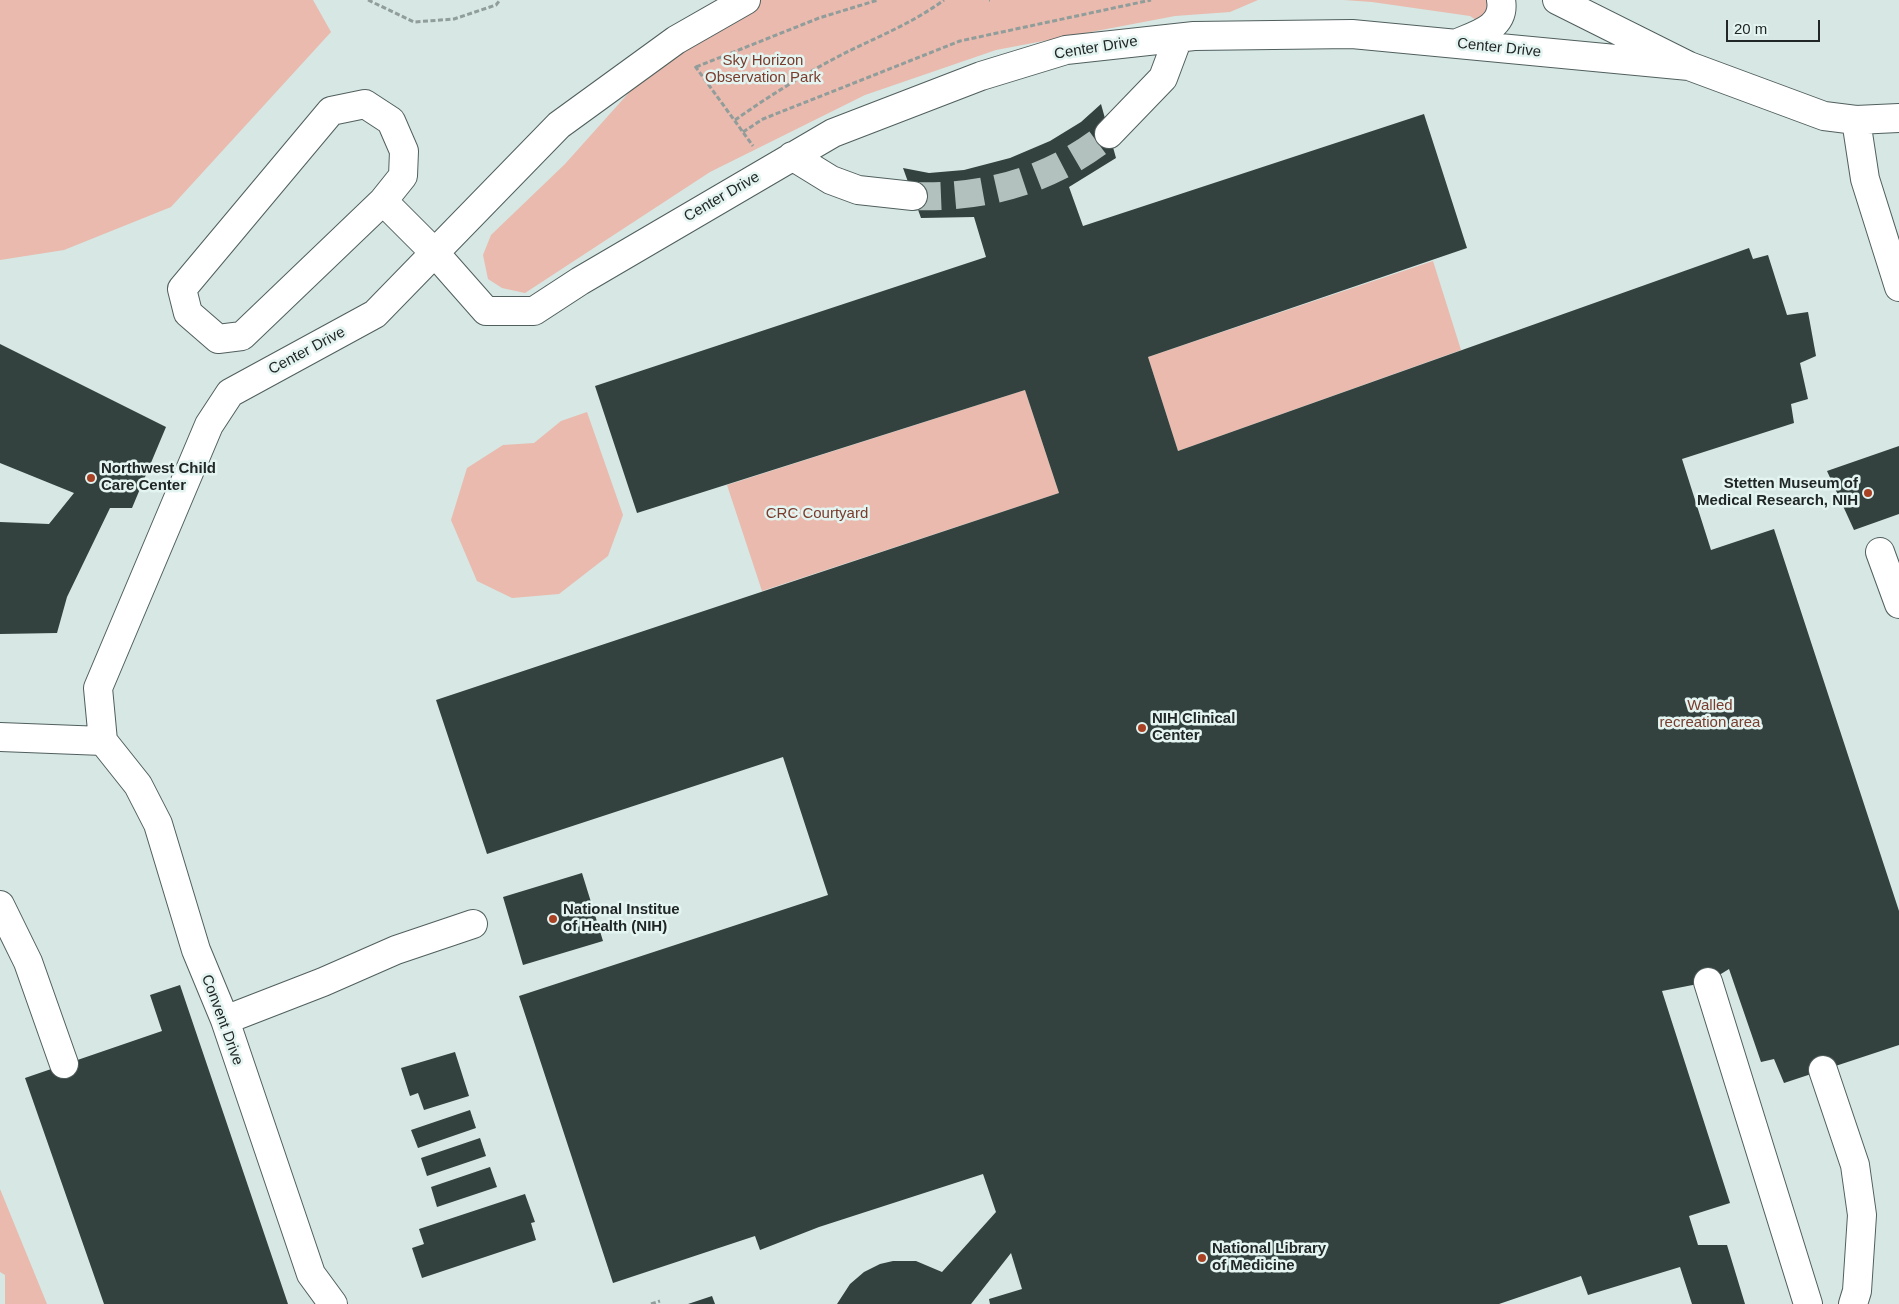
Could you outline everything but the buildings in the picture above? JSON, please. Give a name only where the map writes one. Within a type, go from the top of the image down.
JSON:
[{"type":"street","name":"Center Drive","points":[[103,741],[98,688],[209,425],[230,393],[376,314],[559,125],[676,40],[746,0]]},
{"type":"street","points":[[1455,44],[1490,29],[1499,18],[1502,8],[1501,0]]},
{"type":"street","name":"Center Drive","points":[[1557,0],[1689,66],[1824,116],[1856,120],[1899,118]]},
{"type":"street","name":"Center Drive","points":[[434,252],[486,311],[534,311],[580,281],[834,133],[991,73],[1066,50],[1194,36],[1352,34],[1689,66]]},
{"type":"street","points":[[1109,134],[1163,78],[1178,38]]},
{"type":"street","points":[[365,104],[391,121],[404,151],[403,176],[383,201],[242,336],[218,339],[188,313],[182,289],[331,111],[365,104]]},
{"type":"street","points":[[1856,120],[1865,179],[1899,287]]},
{"type":"street","points":[[792,156],[831,180],[858,190],[913,196]]},
{"type":"street","points":[[383,201],[434,252]]},
{"type":"street","points":[[1880,552],[1899,604]]},
{"type":"street","points":[[0,737],[103,741]]},
{"type":"street","name":"Convent Drive","points":[[103,741],[138,785],[158,824],[196,950],[225,1020],[311,1274],[333,1304]]},
{"type":"street","points":[[0,905],[28,962],[64,1064]]},
{"type":"street","points":[[225,1020],[323,982],[396,950],[473,924]]},
{"type":"street","points":[[1708,982],[1808,1304]]},
{"type":"street","points":[[1823,1070],[1855,1165],[1862,1215],[1857,1291],[1853,1304]]},
{"type":"path","points":[[368,0],[414,22],[454,19],[496,5],[500,0]]},
{"type":"path","points":[[696,67],[819,18],[878,0]]},
{"type":"path","points":[[734,120],[761,101],[842,55],[923,16],[944,0]]},
{"type":"path","points":[[742,132],[763,119],[960,41],[1151,0]]},
{"type":"path","points":[[690,60],[756,149]]},
{"type":"path","points":[[651,1304],[660,1301]]},
{"type":"green space","points":[[0,0],[313,0],[331,32],[171,207],[64,250],[0,260]]},
{"type":"green space","name":"Sky Horizon Observation Park","points":[[746,0],[1258,0],[1230,12],[1175,16],[996,50],[865,95],[710,172],[525,293],[502,288],[488,279],[483,255],[491,235],[565,164],[676,40]]},
{"type":"green space","points":[[1344,0],[1501,0],[1490,29],[1470,16],[1372,2]]},
{"type":"green space","points":[[1433,261],[1461,350],[1178,451],[1148,357]]},
{"type":"green space","name":"CRC Courtyard","points":[[1025,390],[1059,493],[762,591],[727,485]]},
{"type":"green space","points":[[587,412],[623,515],[608,556],[559,594],[512,598],[477,581],[451,520],[467,468],[503,445],[534,443],[561,421]]},
{"type":"green space","points":[[0,1189],[47,1304],[5,1304],[5,1275],[0,1272]]},
{"type":"tunnel","points":[[913,196],[966,194],[1017,183],[1065,164],[1109,134]]},
{"type":"place","name":"Northwest Child Care Center","points":[[91,478]]},
{"type":"place","name":"Stetten Museum of Medical Research, NIH","points":[[1868,493]]},
{"type":"place","name":"NIH Clinical Center","points":[[1142,728]]},
{"type":"place","name":"National Institue of Health (NIH)","points":[[553,919]]},
{"type":"place","name":"National Library of Medicine","points":[[1202,1258]]},
{"type":"park label","name":"Walled recreation area","points":[[1710,714]]}]
